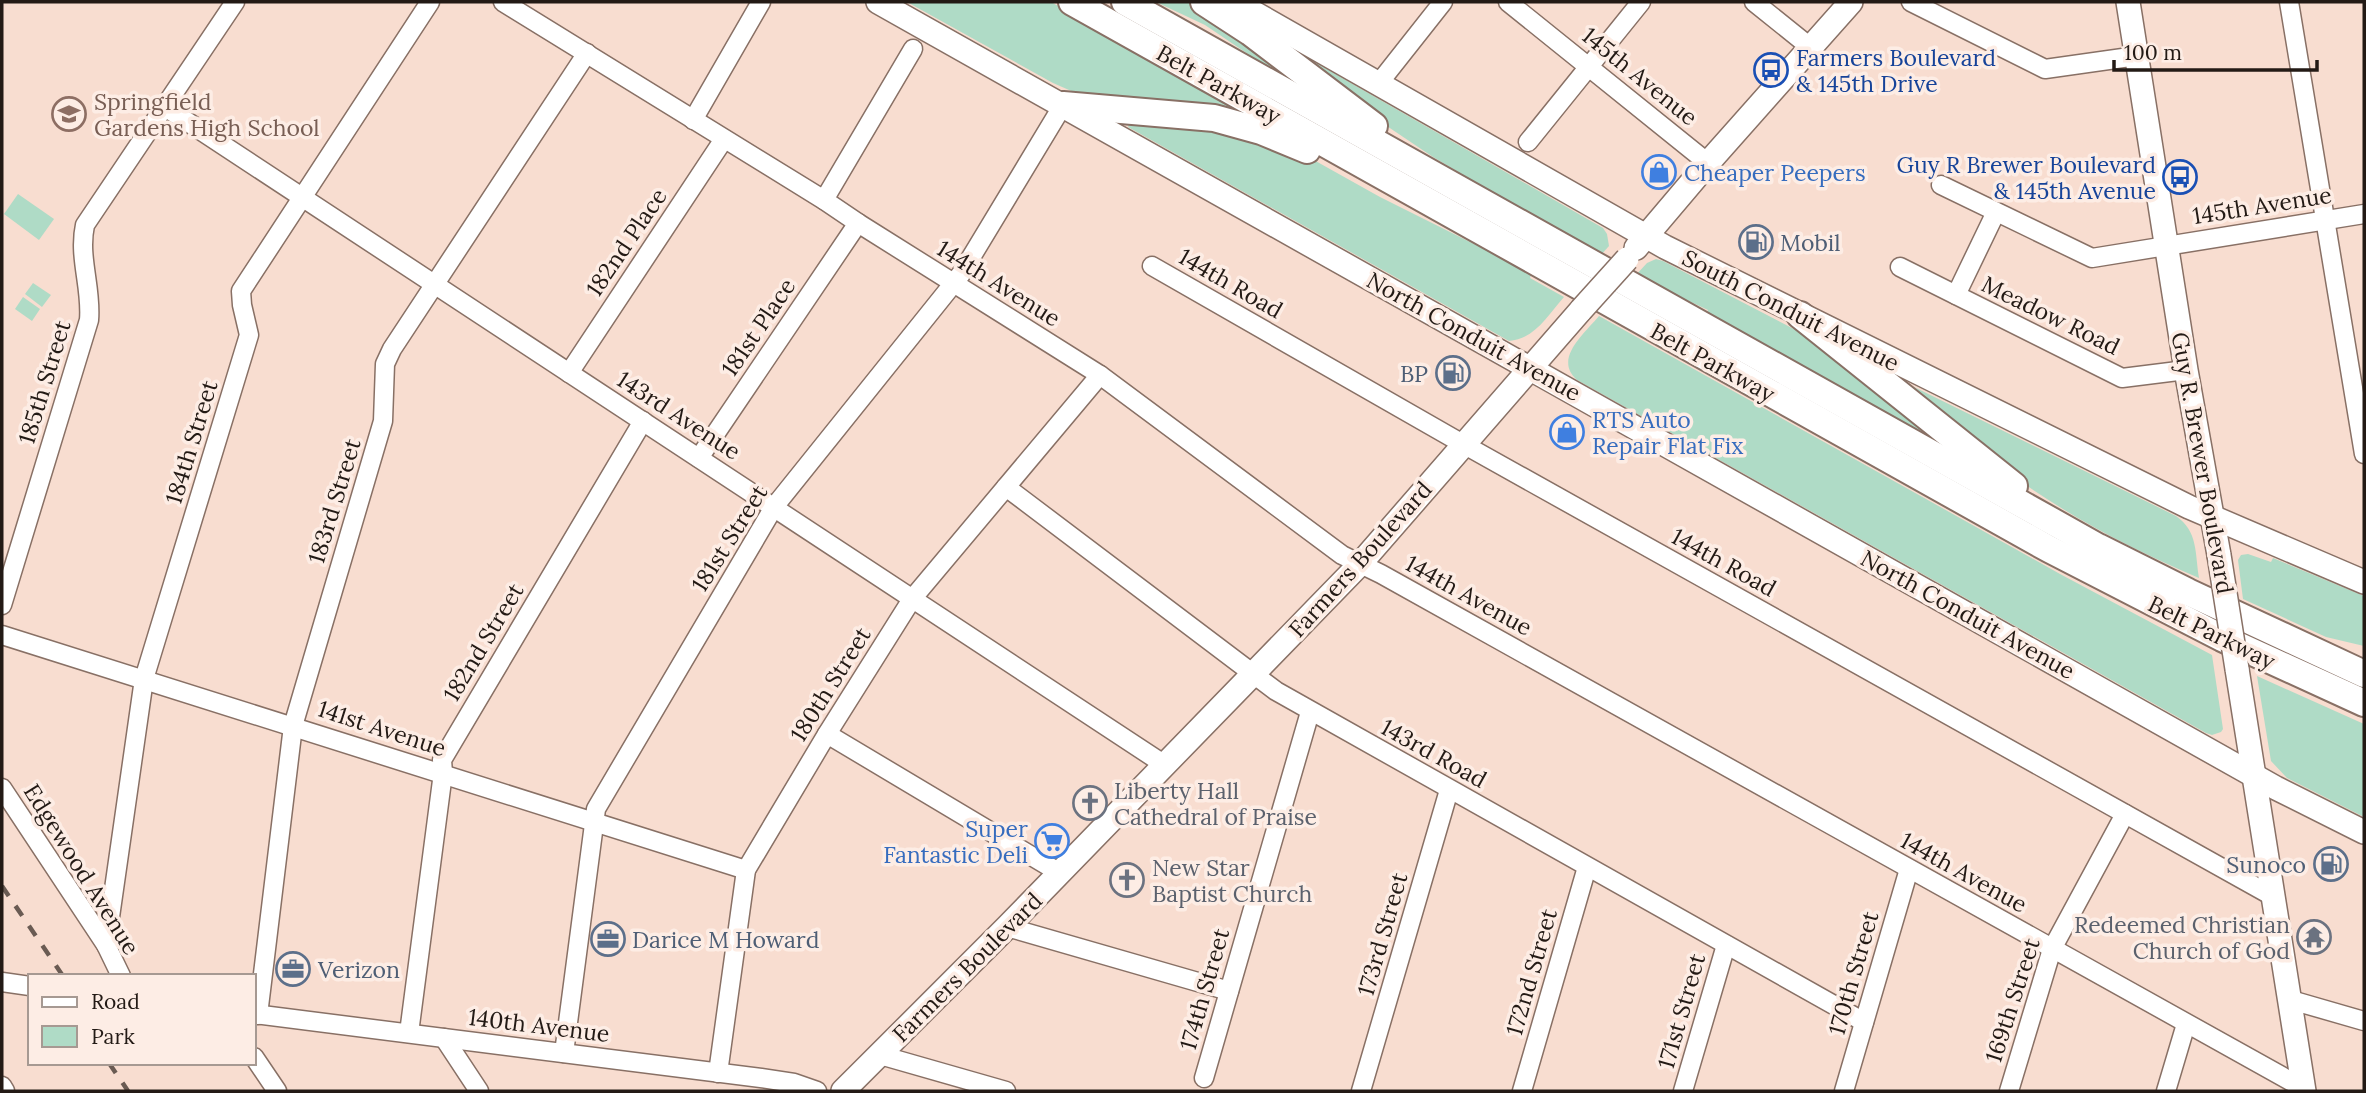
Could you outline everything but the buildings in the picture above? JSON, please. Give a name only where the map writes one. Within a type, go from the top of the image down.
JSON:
[{"type":"highway","name":"Belt Parkway","points":[[1072,2],[2049,549],[2222,638],[2364,702]]},
{"type":"highway","name":"Belt Parkway","points":[[1125,2],[2098,547],[2194,596],[2364,674]]},
{"type":"highway","points":[[1204,2],[1258,38],[1456,188]]},
{"type":"highway","points":[[1063,105],[1199,116],[1244,125],[1300,147],[1469,225]]},
{"type":"highway","points":[[1800,315],[1868,367],[1980,460],[2098,547]]},
{"type":"highway","points":[[2319,682],[2364,709]]},
{"type":"main road","name":"North Conduit Avenue","points":[[878,2],[2253,775],[2364,832]]},
{"type":"main road","name":"Farmers Boulevard","points":[[843,1091],[1060,873],[1360,564],[1851,2]]},
{"type":"main road","name":"Guy R. Brewer Boulevard","points":[[2128,2],[2304,1090]]},
{"type":"main road","name":"South Conduit Avenue","points":[[1242,3],[1646,237],[2212,518],[2364,582]]},
{"type":"street","name":"185th Street","points":[[2,606],[89,320],[91,302],[82,249],[85,225],[235,2]]},
{"type":"street","name":"184th Street","points":[[106,945],[144,679],[249,335],[241,290],[430,2]]},
{"type":"street","name":"144th Avenue","points":[[503,2],[824,200],[1100,375],[1342,555],[2304,1090]]},
{"type":"street","points":[[693,120],[761,2]]},
{"type":"street","points":[[1379,83],[1443,2]]},
{"type":"street","name":"145th Avenue","points":[[1508,2],[1708,163]]},
{"type":"street","points":[[1528,142],[1641,2]]},
{"type":"street","points":[[1754,2],[1810,47]]},
{"type":"street","points":[[1911,2],[2045,69],[2137,56]]},
{"type":"street","points":[[2289,2],[2364,454]]},
{"type":"street","points":[[824,200],[913,49]]},
{"type":"street","name":"183rd Street","points":[[256,1014],[293,726],[383,421],[385,364],[587,53]]},
{"type":"street","name":"181st Street","points":[[564,1053],[594,821],[599,804],[774,508],[954,283],[1063,105]]},
{"type":"street","name":"143rd Avenue","points":[[165,107],[1165,765]]},
{"type":"street","name":"182nd Place","points":[[569,373],[724,139]]},
{"type":"street","name":"145th Avenue","points":[[1941,185],[2092,258],[2364,214]]},
{"type":"street","points":[[1956,295],[1996,212]]},
{"type":"street","name":"181st Place","points":[[699,458],[858,223]]},
{"type":"street","name":"144th Road","points":[[1152,266],[1463,444],[2274,897]]},
{"type":"street","name":"Meadow Road","points":[[1900,267],[2122,378],[2186,370]]},
{"type":"street","name":"180th Street","points":[[718,1073],[746,870],[912,599],[1100,375]]},
{"type":"street","name":"182nd Street","points":[[409,1033],[443,773],[442,760],[643,421]]},
{"type":"street","name":"143rd Road","points":[[1006,487],[1276,691],[1864,1022]]},
{"type":"street","name":"141st Avenue","points":[[2,635],[746,870]]},
{"type":"street","name":"174th Street","points":[[1204,1078],[1310,712]]},
{"type":"street","points":[[827,734],[1060,873]]},
{"type":"street","name":"Edgewood Avenue","points":[[2,788],[106,945],[120,974]]},
{"type":"street","name":"173rd Street","points":[[1362,1091],[1449,790]]},
{"type":"street","name":"169th Street","points":[[2009,1091],[2052,949],[2125,814]]},
{"type":"street","name":"172nd Street","points":[[1522,1091],[1587,867]]},
{"type":"street","name":"170th Street","points":[[1844,1091],[1909,869]]},
{"type":"street","points":[[1007,927],[1229,991]]},
{"type":"street","name":"171st Street","points":[[1683,1091],[1726,945]]},
{"type":"street","points":[[2,982],[28,986]]},
{"type":"street","points":[[2291,1000],[2364,1021]]},
{"type":"street","name":"140th Avenue","points":[[256,1014],[794,1083],[817,1091]]},
{"type":"street","points":[[2166,1091],[2186,1024]]},
{"type":"street","points":[[444,1038],[479,1091]]},
{"type":"street","points":[[880,1055],[1006,1091]]},
{"type":"street","points":[[256,1060],[277,1091]]},
{"type":"street","points":[[2,1086],[5,1091]]},
{"type":"green space","points":[[907,2],[1051,2],[1262,120],[1085,97],[1053,83]]},
{"type":"green space","points":[[1156,2],[1190,2],[1201,13],[1291,75],[1288,81],[1205,25]]},
{"type":"green space","points":[[1276,40],[1603,228],[1609,246],[1600,256],[1433,157],[1363,110]]},
{"type":"green space","points":[[1132,117],[1212,124],[1312,159],[1380,197],[1532,273],[1530,278],[1564,297],[1533,331],[1509,341],[1128,127]]},
{"type":"green space","points":[[18,194],[54,219],[39,240],[4,214]]},
{"type":"green space","points":[[1656,259],[1811,338],[1936,439],[1932,440],[1706,314],[1708,310],[1635,276],[1647,263]]},
{"type":"green space","points":[[33,283],[51,295],[42,307],[25,294]]},
{"type":"green space","points":[[23,297],[40,309],[32,321],[15,309]]},
{"type":"green space","points":[[1599,316],[2060,574],[2212,655],[2223,729],[2212,735],[2206,733],[1577,380],[1570,372],[1569,355]]},
{"type":"green space","points":[[1910,385],[2176,516],[2192,536],[2199,578],[2100,530],[2029,487],[1968,441],[1907,387]]},
{"type":"green space","points":[[2248,554],[2271,562],[2273,558],[2364,596],[2364,646],[2326,637],[2243,599],[2238,560],[2241,555]]},
{"type":"green space","points":[[2257,676],[2364,724],[2364,817],[2287,778],[2271,761]]},
{"type":"railway","points":[[2,886],[62,974]]},
{"type":"railway","points":[[110,1065],[128,1091]]},
{"type":"place","name":"Farmers Boulevard & 145th Drive","points":[[1771,70]]},
{"type":"place","name":"Springfield Gardens High School","points":[[69,114]]},
{"type":"place","name":"Cheaper Peepers","points":[[1659,172]]},
{"type":"place","name":"Guy R Brewer Boulevard & 145th Avenue","points":[[2180,177]]},
{"type":"place","name":"Mobil","points":[[1756,242]]},
{"type":"place","name":"BP","points":[[1453,373]]},
{"type":"place","name":"RTS Auto Repair Flat Fix","points":[[1567,432]]},
{"type":"place","name":"Liberty Hall Cathedral of Praise","points":[[1090,803]]},
{"type":"place","name":"Super Fantastic Deli","points":[[1052,841]]},
{"type":"place","name":"Sunoco","points":[[2331,864]]},
{"type":"place","name":"New Star Baptist Church","points":[[1127,880]]},
{"type":"place","name":"Redeemed Christian Church of God","points":[[2314,937]]},
{"type":"place","name":"Darice M Howard","points":[[608,939]]},
{"type":"place","name":"Verizon","points":[[293,969]]}]
